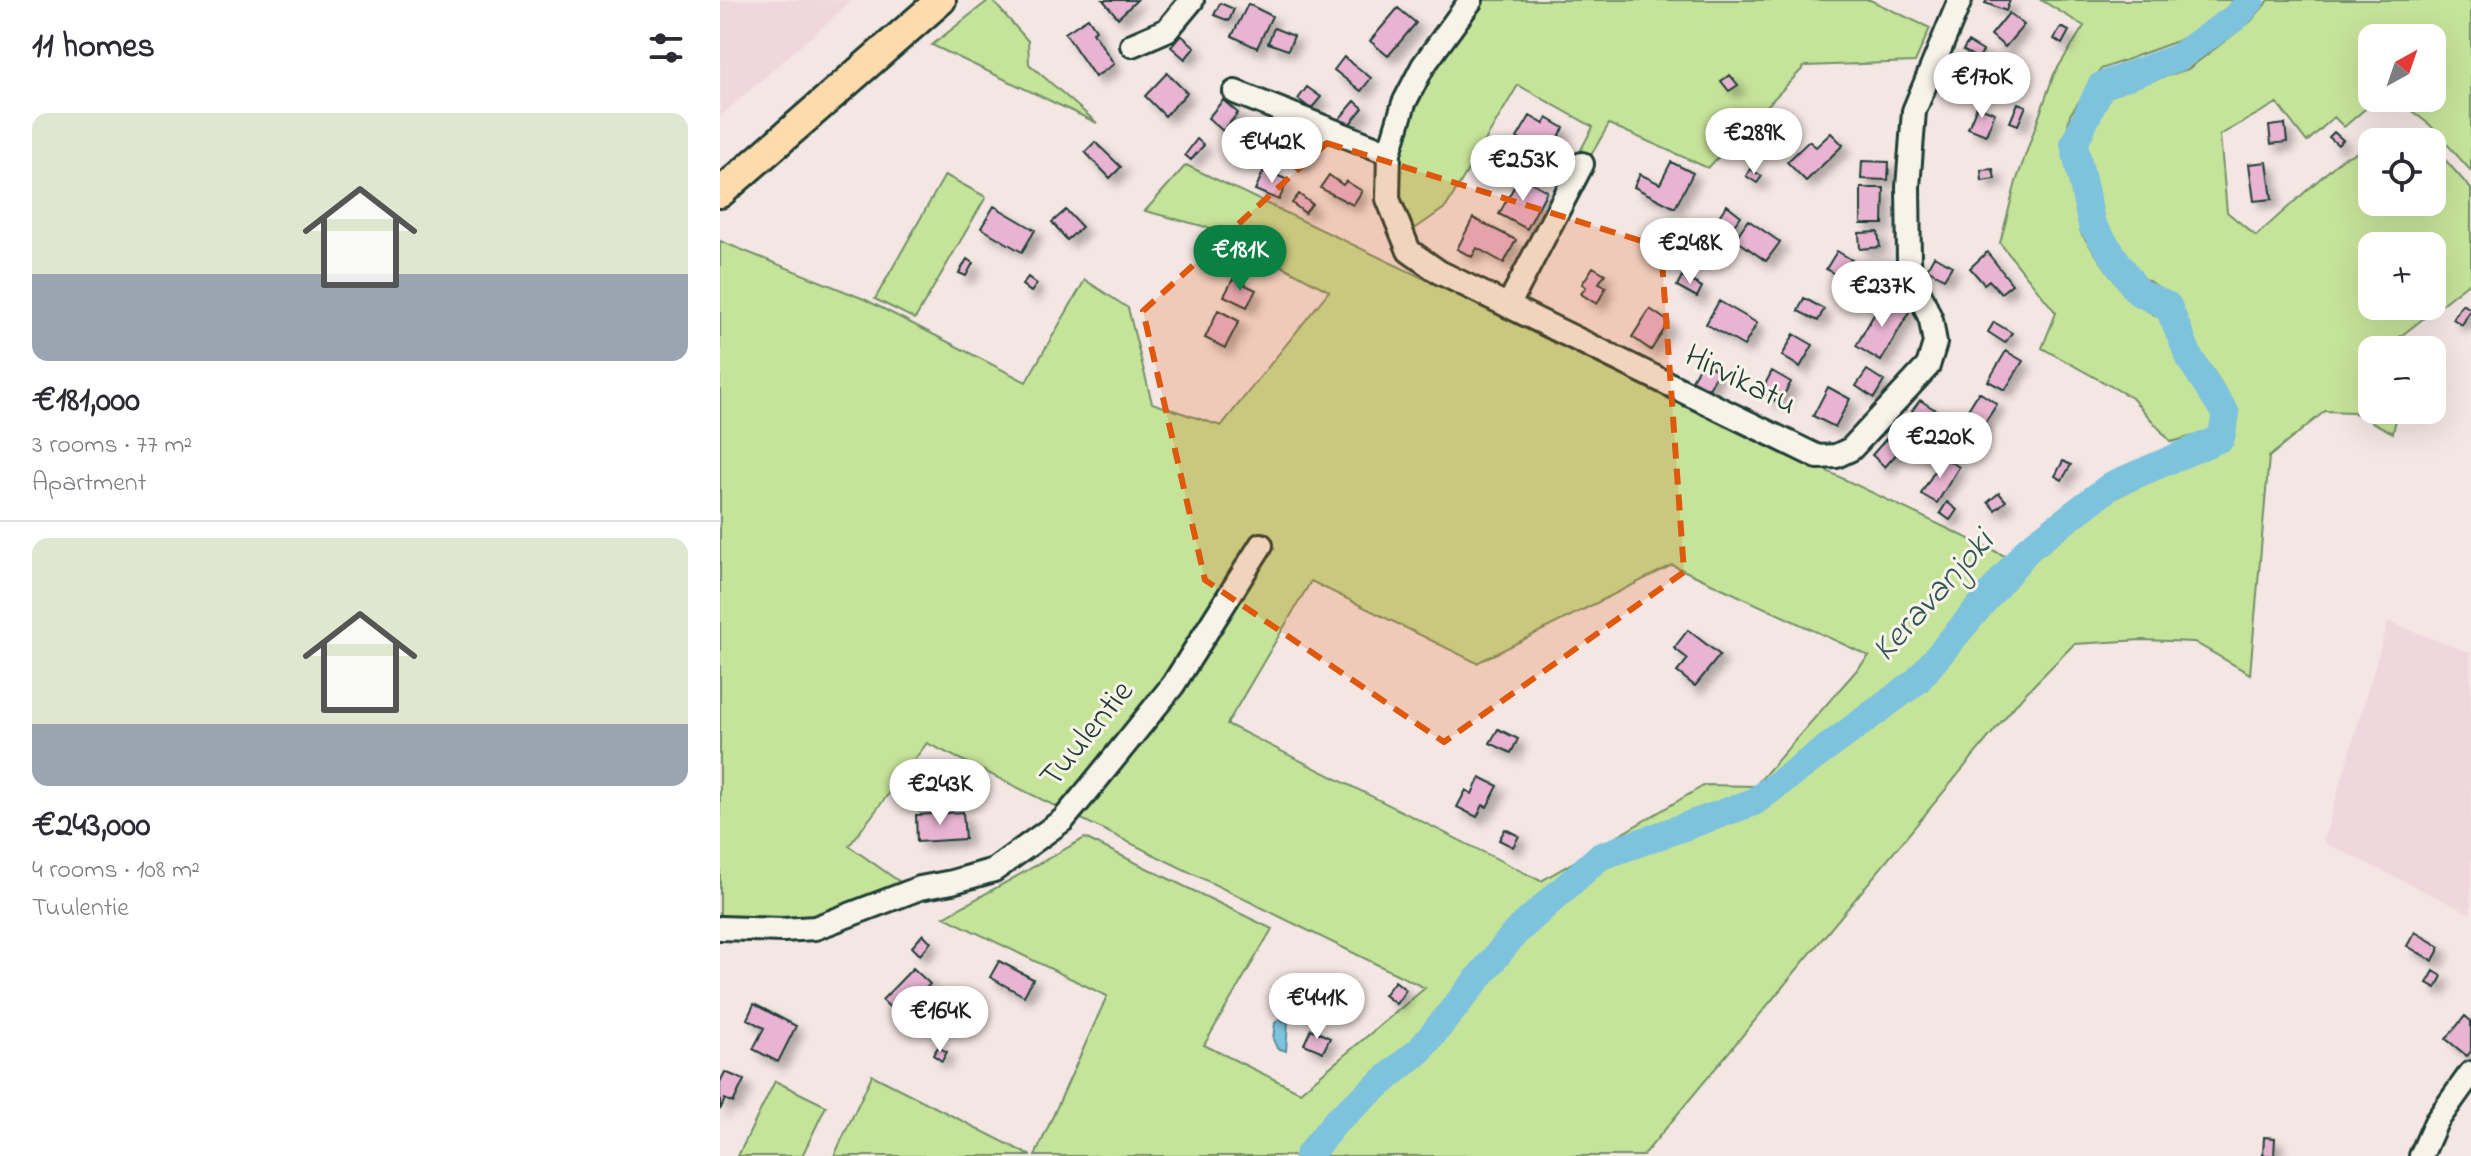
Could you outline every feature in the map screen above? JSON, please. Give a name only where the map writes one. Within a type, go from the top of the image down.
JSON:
[{"type":"main road","points":[[720,193],[941,0]]},
{"type":"street","points":[[1132,45],[1167,30],[1192,0]]},
{"type":"street","name":"Hirvikatu","points":[[1471,0],[1423,66],[1404,103],[1389,153],[1388,199],[1409,251],[1439,272],[1818,457],[1836,456],[1851,449],[1928,366],[1935,343],[1931,320],[1911,273],[1908,187],[1914,111],[1960,0]]},
{"type":"street","points":[[1235,92],[1389,153]]},
{"type":"street","points":[[1508,306],[1582,164]]},
{"type":"street","name":"Tuulentie","points":[[720,928],[815,928],[920,888],[994,870],[1063,820],[1089,789],[1173,685],[1261,545]]},
{"type":"street","points":[[2421,1156],[2436,1122],[2471,1073]]},
{"type":"highlighted area","points":[[1327,143],[1661,247],[1684,572],[1444,742],[1205,580],[1143,311]]},
{"type":"shaded area","points":[[720,0],[848,0],[851,2],[720,116]]},
{"type":"shaded area","points":[[2388,622],[2471,653],[2471,914],[2323,842]]},
{"type":"green space","points":[[989,0],[1028,41],[1029,64],[1097,123],[932,45]]},
{"type":"green space","points":[[1480,0],[1870,0],[1930,28],[1915,62],[1805,66],[1708,168],[1609,124],[1586,164],[1576,159],[1593,127],[1518,85],[1446,207],[1409,233],[1396,198],[1398,145],[1418,92],[1448,43]]},
{"type":"green space","points":[[2041,0],[2244,0],[2232,13],[2180,40],[2101,69],[2070,115],[2063,150],[2081,233],[2128,300],[2160,318],[2181,364],[2213,414],[2212,431],[2171,442],[2132,398],[2042,348],[2056,313],[2000,243],[2016,182],[2054,74],[2084,26]]},
{"type":"green space","points":[[2269,0],[2471,0],[2471,171],[2446,143],[2446,128],[2433,128],[2413,112],[2446,112],[2446,24],[2358,24],[2358,112],[2362,112],[2344,127],[2334,117],[2307,142],[2277,103],[2220,135],[2227,212],[2256,236],[2343,158],[2358,152],[2358,216],[2446,216],[2446,161],[2471,189],[2471,281],[2446,301],[2446,232],[2358,232],[2358,320],[2421,320],[2401,336],[2358,336],[2358,415],[2325,411],[2269,457],[2250,674],[2194,642],[2142,640],[2074,644],[2022,697],[1643,1156],[1035,1156],[1107,996],[944,917],[1085,838],[1272,929],[1204,1045],[1300,1092],[1425,988],[927,743],[849,846],[907,887],[813,922],[720,920],[720,241],[864,299],[1026,382],[1085,280],[1128,308],[1152,403],[1221,426],[1329,291],[1210,228],[1145,211],[1186,165],[2026,566],[2117,497],[2228,446],[2235,409],[2194,343],[2175,297],[2142,277],[2103,219],[2085,146],[2108,95],[2188,69],[2250,22]],"holes":[[[1672,565],[1869,656],[1755,786],[1705,785],[1541,881],[1227,724],[1311,581],[1477,663]]]},
{"type":"green space","points":[[945,175],[986,197],[915,319],[875,299]]},
{"type":"green space","points":[[2376,424],[2395,424],[2393,433]]},
{"type":"green space","points":[[872,1075],[1031,1156],[834,1156]]},
{"type":"green space","points":[[775,1081],[826,1106],[802,1156],[738,1156]]},
{"type":"water","points":[[1280,1019],[1288,1023],[1286,1051],[1277,1048],[1273,1039],[1275,1023]]},
{"type":"building","points":[[1103,0],[1137,0],[1118,18]]},
{"type":"building","points":[[1987,0],[2010,0],[2006,11],[1985,3]]},
{"type":"building","points":[[1220,3],[1234,9],[1229,21],[1214,15]]},
{"type":"building","points":[[1248,4],[1272,16],[1257,48],[1232,36]]},
{"type":"building","points":[[1398,8],[1416,23],[1388,56],[1370,41]]},
{"type":"building","points":[[2009,13],[2024,25],[2005,47],[1991,35]]},
{"type":"building","points":[[1088,18],[1096,30],[1093,32],[1114,64],[1095,77],[1065,33]]},
{"type":"building","points":[[2061,27],[2069,31],[2062,44],[2054,39]]},
{"type":"building","points":[[1274,28],[1294,36],[1288,50],[1268,43]]},
{"type":"building","points":[[1181,35],[1195,47],[1185,59],[1171,47]]},
{"type":"building","points":[[1968,42],[1983,51],[1978,59],[1963,50]]},
{"type":"building","points":[[1344,57],[1371,78],[1361,91],[1334,70]]},
{"type":"building","points":[[1167,73],[1187,93],[1165,116],[1145,96]]},
{"type":"building","points":[[1730,75],[1738,85],[1729,91],[1721,81]]},
{"type":"building","points":[[1307,87],[1321,97],[1311,109],[1298,99]]},
{"type":"building","points":[[1223,100],[1238,113],[1223,131],[1208,118]]},
{"type":"building","points":[[1355,101],[1363,108],[1348,126],[1339,119]]},
{"type":"building","points":[[2018,103],[2026,106],[2018,125],[2010,122]]},
{"type":"building","points":[[1977,106],[1995,113],[1986,135],[1968,128]]},
{"type":"building","points":[[1530,116],[1544,124],[1547,118],[1564,128],[1552,148],[1540,141],[1536,149],[1517,138]]},
{"type":"building","points":[[2285,124],[2287,142],[2271,144],[2269,126]]},
{"type":"building","points":[[1250,126],[1267,141],[1248,160],[1232,145]]},
{"type":"building","points":[[2334,132],[2343,140],[2338,145],[2329,137]]},
{"type":"building","points":[[1295,133],[1313,149],[1298,167],[1279,151]]},
{"type":"building","points":[[1831,133],[1843,145],[1806,181],[1787,162],[1809,141],[1816,147]]},
{"type":"building","points":[[1197,139],[1204,145],[1191,160],[1185,155]]},
{"type":"building","points":[[1095,142],[1121,167],[1110,178],[1085,152]]},
{"type":"building","points":[[1862,161],[1889,162],[1888,180],[1861,179]]},
{"type":"building","points":[[1671,162],[1693,173],[1675,208],[1634,187],[1640,174],[1660,184]]},
{"type":"building","points":[[2267,162],[2272,199],[2254,201],[2249,164]]},
{"type":"building","points":[[1750,169],[1762,176],[1757,183],[1746,176]]},
{"type":"building","points":[[1993,169],[1995,179],[1982,181],[1981,170]]},
{"type":"building","points":[[1264,170],[1288,180],[1279,200],[1255,190]]},
{"type":"building","points":[[1329,175],[1343,185],[1346,181],[1362,191],[1353,205],[1320,188]]},
{"type":"building","points":[[1520,176],[1547,191],[1527,229],[1499,214]]},
{"type":"building","points":[[1861,188],[1884,188],[1883,224],[1861,224]]},
{"type":"building","points":[[1299,194],[1312,204],[1305,213],[1292,203]]},
{"type":"building","points":[[1727,205],[1741,216],[1728,233],[1714,223]]},
{"type":"building","points":[[994,206],[1035,230],[1022,252],[981,228]]},
{"type":"building","points":[[1066,210],[1082,227],[1067,240],[1052,222]]},
{"type":"building","points":[[1473,218],[1516,240],[1504,263],[1477,248],[1472,257],[1457,249]]},
{"type":"building","points":[[1748,220],[1780,242],[1766,261],[1735,239]]},
{"type":"building","points":[[1878,232],[1880,247],[1860,249],[1859,233]]},
{"type":"building","points":[[1837,251],[1852,260],[1838,276],[1826,269]]},
{"type":"building","points":[[1987,252],[2012,284],[2001,293],[1989,280],[1984,284],[1970,268]]},
{"type":"building","points":[[1934,256],[1952,266],[1944,279],[1927,269]]},
{"type":"building","points":[[967,259],[973,263],[966,276],[959,273]]},
{"type":"building","points":[[1593,267],[1605,274],[1599,283],[1606,287],[1597,304],[1581,294],[1586,287],[1582,284]]},
{"type":"building","points":[[1682,276],[1702,287],[1697,297],[1677,286]]},
{"type":"building","points":[[1028,277],[1037,284],[1031,292],[1022,285]]},
{"type":"building","points":[[1233,279],[1256,290],[1247,307],[1224,296]]},
{"type":"building","points":[[1884,297],[1909,312],[1881,361],[1856,346]]},
{"type":"building","points":[[1804,298],[1824,309],[1818,321],[1798,311]]},
{"type":"building","points":[[1719,301],[1757,323],[1744,346],[1706,324]]},
{"type":"building","points":[[2462,304],[2471,309],[2462,325],[2453,319]]},
{"type":"building","points":[[1650,309],[1669,322],[1651,350],[1632,337]]},
{"type":"building","points":[[1218,310],[1239,321],[1225,348],[1205,338]]},
{"type":"building","points":[[1994,322],[2012,333],[2005,343],[1988,332]]},
{"type":"building","points":[[1794,334],[1813,345],[1800,367],[1782,356]]},
{"type":"building","points":[[2006,351],[2023,361],[2005,390],[1988,381]]},
{"type":"building","points":[[1702,362],[1719,371],[1709,389],[1692,380]]},
{"type":"building","points":[[1867,370],[1884,381],[1874,398],[1856,386]]},
{"type":"building","points":[[1772,371],[1791,382],[1779,403],[1761,392]]},
{"type":"building","points":[[1828,387],[1850,399],[1835,427],[1813,416]]},
{"type":"building","points":[[1979,392],[1997,404],[1977,435],[1959,424]]},
{"type":"building","points":[[1920,400],[1937,411],[1929,422],[1912,411]]},
{"type":"building","points":[[1916,435],[1933,446],[1926,457],[1909,447]]},
{"type":"building","points":[[1886,439],[1899,451],[1885,467],[1872,455]]},
{"type":"building","points":[[1943,457],[1959,467],[1937,503],[1921,494]]},
{"type":"building","points":[[2063,461],[2071,465],[2062,480],[2055,476]]},
{"type":"building","points":[[1999,493],[2006,501],[1995,510],[1988,502]]},
{"type":"building","points":[[1947,502],[1957,510],[1950,520],[1940,513]]},
{"type":"building","points":[[1688,630],[1720,655],[1695,686],[1677,672],[1688,659],[1674,648]]},
{"type":"building","points":[[1498,729],[1518,739],[1511,753],[1490,743]]},
{"type":"building","points":[[1480,777],[1498,786],[1487,807],[1483,805],[1477,817],[1457,807],[1466,790],[1472,794]]},
{"type":"building","points":[[963,812],[965,839],[917,842],[916,815]]},
{"type":"building","points":[[1505,829],[1519,836],[1513,847],[1499,840]]},
{"type":"building","points":[[2415,932],[2440,947],[2433,961],[2407,946]]},
{"type":"building","points":[[923,934],[931,942],[920,955],[912,947]]},
{"type":"building","points":[[999,961],[1033,979],[1024,996],[990,977]]},
{"type":"building","points":[[913,968],[930,984],[899,1016],[882,1000]]},
{"type":"building","points":[[2434,971],[2442,976],[2436,988],[2427,983]]},
{"type":"building","points":[[1395,981],[1406,990],[1396,1004],[1384,995]]},
{"type":"building","points":[[754,1004],[796,1026],[778,1062],[753,1049],[764,1028],[747,1019]]},
{"type":"building","points":[[2465,1016],[2471,1021],[2471,1051],[2467,1056],[2446,1039]]},
{"type":"building","points":[[1311,1029],[1330,1038],[1323,1052],[1304,1044]]},
{"type":"building","points":[[938,1047],[947,1052],[942,1061],[933,1055]]},
{"type":"building","points":[[725,1072],[744,1080],[733,1103],[725,1099],[720,1110],[720,1082]]},
{"type":"building","points":[[2264,1137],[2275,1138],[2274,1156],[2263,1155]]},
{"type":"waterway","name":"Keravanjoki","points":[[1308,1156],[1337,1120],[1420,1050],[1515,933],[1599,857],[1754,802],[1917,681],[2028,549],[2112,485],[2221,438],[2226,414],[2190,359],[2168,306],[2138,292],[2092,225],[2074,144],[2101,86],[2177,58],[2237,16],[2251,0]]}]
